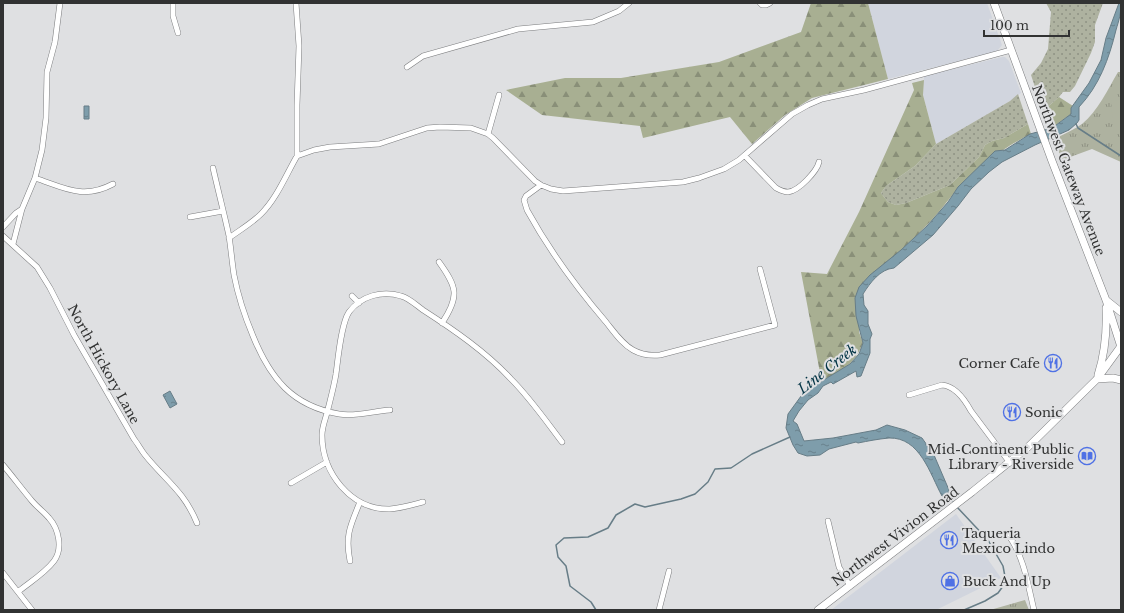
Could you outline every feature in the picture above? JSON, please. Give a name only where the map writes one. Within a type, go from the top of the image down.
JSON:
[{"type":"main road","name":"Northwest Gateway Avenue","points":[[994,3],[1032,108],[1106,300],[1121,346]]},
{"type":"main road","points":[[1106,300],[1121,312]]},
{"type":"main road","points":[[1106,300],[1107,324],[1101,365],[1097,379],[1109,377],[1121,380]]},
{"type":"main road","name":"Northwest Vivion Road","points":[[818,610],[1010,463],[1046,431],[1097,379],[1121,346]]},
{"type":"street","points":[[13,244],[22,209],[35,178],[42,150],[46,118],[47,72],[56,36],[60,3]]},
{"type":"street","points":[[173,3],[173,16],[178,33]]},
{"type":"street","points":[[229,238],[247,226],[262,213],[278,192],[297,156],[296,106],[299,46],[296,3]]},
{"type":"street","points":[[407,68],[423,56],[518,29],[593,22],[619,11],[629,3]]},
{"type":"street","points":[[760,3],[762,5],[770,3]]},
{"type":"street","points":[[297,156],[325,148],[379,144],[427,128],[471,128],[488,134],[541,185],[550,189],[563,191],[683,182],[724,169],[745,156],[792,114],[822,99],[864,90],[1012,50]]},
{"type":"street","points":[[488,134],[499,95]]},
{"type":"street","points":[[745,156],[776,188],[787,192],[797,188],[815,172],[819,162]]},
{"type":"street","points":[[213,168],[229,238],[234,276],[243,310],[257,347],[277,381],[292,395],[310,405],[327,411],[352,415],[390,410]]},
{"type":"street","points":[[35,178],[77,192],[94,192],[113,184]]},
{"type":"street","points":[[541,185],[526,196],[524,200],[526,210],[563,266],[593,307],[624,344],[634,351],[647,356],[660,355],[774,325],[760,269]]},
{"type":"street","points":[[3,227],[16,213],[22,209]]},
{"type":"street","points":[[190,217],[222,211]]},
{"type":"street","name":"North Hickory Lane","points":[[3,236],[37,267],[50,288],[81,348],[110,395],[134,439],[144,455],[176,488],[186,501],[197,523]]},
{"type":"street","points":[[439,262],[450,276],[454,288],[452,308],[442,322]]},
{"type":"street","points":[[423,502],[406,507],[389,509],[371,506],[360,502],[349,495],[336,480],[327,462],[322,441],[323,423],[334,381],[345,322],[349,313],[358,303],[370,296],[387,293],[394,294],[409,300],[442,322],[490,359],[512,379],[562,442]]},
{"type":"street","points":[[352,296],[358,303]]},
{"type":"street","points":[[910,395],[942,385],[955,390],[967,403],[971,411],[1010,463]]},
{"type":"street","points":[[291,483],[327,462]]},
{"type":"street","points":[[3,465],[37,506],[50,518],[57,532],[59,543],[58,554],[49,567],[19,592]]},
{"type":"street","points":[[350,561],[347,549],[348,535],[360,502]]},
{"type":"street","points":[[828,521],[840,567],[850,586]]},
{"type":"street","points":[[1009,536],[1016,546],[1034,610]]},
{"type":"street","points":[[658,610],[669,571]]},
{"type":"street","points":[[3,573],[32,610]]},
{"type":"shaded area","points":[[868,3],[987,3],[1002,45],[998,50],[991,53],[888,79]]},
{"type":"shaded area","points":[[1005,57],[1009,61],[1021,93],[1010,101],[936,144],[923,95],[924,76]]},
{"type":"shaded area","points":[[956,514],[1001,578],[936,610],[831,610]]},
{"type":"green space","points":[[811,3],[868,3],[888,79],[812,98],[785,115],[752,144],[730,117],[643,138],[640,126],[542,115],[506,90],[565,78],[621,78],[719,62],[801,32]]},
{"type":"green space","points":[[1046,3],[1103,3],[1095,25],[1095,42],[1075,86],[1070,92],[1063,92],[1043,111],[1031,75],[1041,63],[1048,49],[1051,12]]},
{"type":"green space","points":[[1118,72],[1121,72],[1121,162],[1092,149],[1062,160],[1054,139],[1079,126],[1088,119],[1102,100]]},
{"type":"green space","points":[[924,80],[923,95],[936,144],[915,166],[886,186],[881,193],[888,202],[896,205],[906,203],[950,185],[979,157],[985,145],[992,141],[1004,138],[1028,124],[1031,134],[1002,150],[973,173],[958,188],[936,216],[919,233],[859,287],[859,332],[863,343],[852,362],[823,380],[821,378],[801,272],[827,274],[859,212],[914,90],[912,83]]},
{"type":"green space","points":[[1018,94],[1028,124],[1004,138],[992,141],[985,145],[979,157],[950,185],[906,203],[896,205],[888,202],[881,193],[886,186],[915,166],[936,144],[1010,101]]},
{"type":"green space","points":[[1059,97],[1073,106],[1071,108],[1071,114],[1050,129],[1043,111]]},
{"type":"green space","points":[[1121,100],[1121,124],[1113,124],[1111,101]]},
{"type":"green space","points":[[1025,600],[1029,610],[990,610]]},
{"type":"water","points":[[1119,3],[1121,3],[1120,17],[1106,62],[1098,81],[1079,107],[1079,120],[1077,123],[1069,130],[1002,162],[971,189],[933,235],[894,268],[884,271],[876,277],[863,294],[864,305],[868,311],[868,324],[872,334],[870,339],[870,353],[861,376],[857,377],[856,371],[833,384],[831,382],[823,386],[818,393],[808,400],[793,421],[797,424],[804,441],[833,438],[876,430],[887,425],[905,430],[922,438],[934,455],[949,490],[948,492],[952,497],[948,499],[946,496],[942,496],[923,458],[909,444],[900,439],[889,438],[858,443],[856,442],[829,449],[820,455],[807,456],[798,453],[786,428],[788,414],[804,392],[850,364],[859,354],[863,343],[856,316],[855,298],[859,287],[870,275],[901,250],[927,226],[948,202],[958,187],[995,151],[1005,150],[1030,134],[1052,128],[1071,114],[1071,108],[1089,83],[1101,60],[1106,38]]},
{"type":"water","points":[[84,106],[89,106],[89,119],[84,119]]},
{"type":"water","points":[[170,391],[177,404],[170,408],[163,395]]},
{"type":"waterway","points":[[1076,124],[1078,128],[1121,156]]},
{"type":"waterway","points":[[596,610],[591,602],[570,586],[566,566],[558,557],[556,545],[564,538],[588,537],[608,528],[616,515],[635,504],[645,507],[681,499],[695,494],[708,482],[715,469],[731,468],[752,454],[790,437]]},
{"type":"waterway","name":"Line Creek","points":[[949,497],[954,503]]},
{"type":"waterway","name":"Line Creek","points":[[956,506],[988,540],[1003,566],[1006,582],[998,593],[985,601],[964,610]]},
{"type":"place","name":"Corner Cafe","points":[[1053,363]]},
{"type":"place","name":"Sonic","points":[[1012,412]]},
{"type":"place","name":"Mid-Continent Public Library - Riverside","points":[[1087,456]]},
{"type":"place","name":"Taqueria Mexico Lindo","points":[[949,540]]},
{"type":"place","name":"Buck And Up","points":[[950,581]]}]
